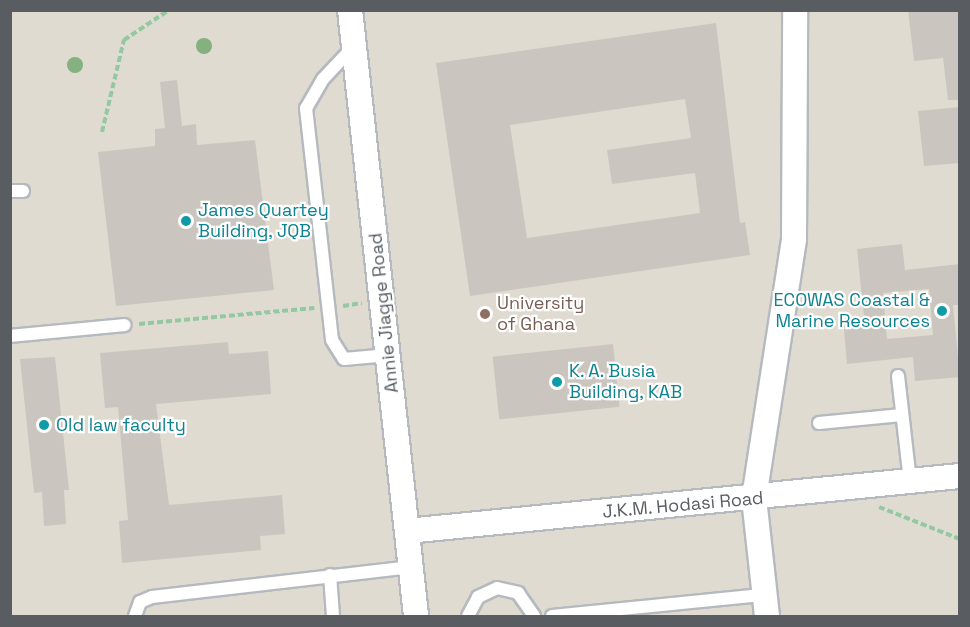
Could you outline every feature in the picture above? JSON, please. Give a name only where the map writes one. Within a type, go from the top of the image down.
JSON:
[{"type":"street","name":"Annie Jiagge Road","points":[[350,10],[384,301],[416,616]]},
{"type":"street","points":[[765,606],[754,498],[794,239],[795,10]]},
{"type":"street","name":"J.K.M. Hodasi Road","points":[[407,531],[960,476]]},
{"type":"lane","points":[[354,46],[322,79],[306,108],[332,340],[344,359],[389,355]]},
{"type":"lane","points":[[10,336],[124,325]]},
{"type":"lane","points":[[898,376],[910,482]]},
{"type":"lane","points":[[819,423],[902,415]]},
{"type":"lane","points":[[135,616],[140,602],[152,597],[411,567]]},
{"type":"lane","points":[[330,575],[333,616]]},
{"type":"lane","points":[[468,616],[478,597],[497,588],[518,593],[534,616]]},
{"type":"lane","points":[[552,616],[765,606]]},
{"type":"path","points":[[102,132],[124,40],[169,10]]},
{"type":"path","points":[[124,325],[384,301]]},
{"type":"path","points":[[871,503],[960,539]]},
{"type":"shaded area","name":"University of Ghana","points":[[11,11],[959,11],[959,616],[11,616]]},
{"type":"building","points":[[908,10],[960,10],[960,100],[948,100],[943,58],[914,61]]},
{"type":"building","points":[[716,23],[740,223],[745,222],[750,255],[470,296],[436,63]],"holes":[[[685,99],[691,138],[607,150],[612,184],[695,173],[700,213],[527,238],[510,125]]]},
{"type":"building","name":"James Quartey Building, JQB","points":[[177,80],[182,126],[196,124],[197,145],[255,140],[274,290],[116,306],[98,152],[155,146],[155,129],[165,128],[160,82]]},
{"type":"building","points":[[960,107],[960,163],[924,166],[918,111]]},
{"type":"building","name":"ECOWAS Coastal & Marine Resources","points":[[902,244],[905,270],[960,264],[960,305],[953,305],[960,377],[915,381],[913,357],[847,364],[843,319],[864,317],[857,249]],"holes":[[[929,289],[933,335],[887,339],[883,293]]]},
{"type":"building","points":[[228,342],[229,354],[268,351],[271,394],[156,404],[169,505],[282,495],[285,534],[260,536],[261,550],[122,563],[119,521],[128,520],[118,407],[105,408],[100,353]]},
{"type":"building","name":"K. A. Busia Building, KAB","points":[[613,344],[620,407],[499,419],[493,357]]},
{"type":"building","name":"Old law faculty","points":[[55,357],[69,490],[64,490],[66,524],[44,526],[42,492],[34,493],[20,359]]},
{"type":"place","name":"James Quartey Building, JQB","points":[[186,221]]},
{"type":"place","name":"ECOWAS Coastal & Marine Resources","points":[[942,311]]},
{"type":"place","name":"University of Ghana","points":[[485,314]]},
{"type":"place","name":"K. A. Busia Building, KAB","points":[[557,382]]},
{"type":"place","name":"Old law faculty","points":[[44,425]]}]
